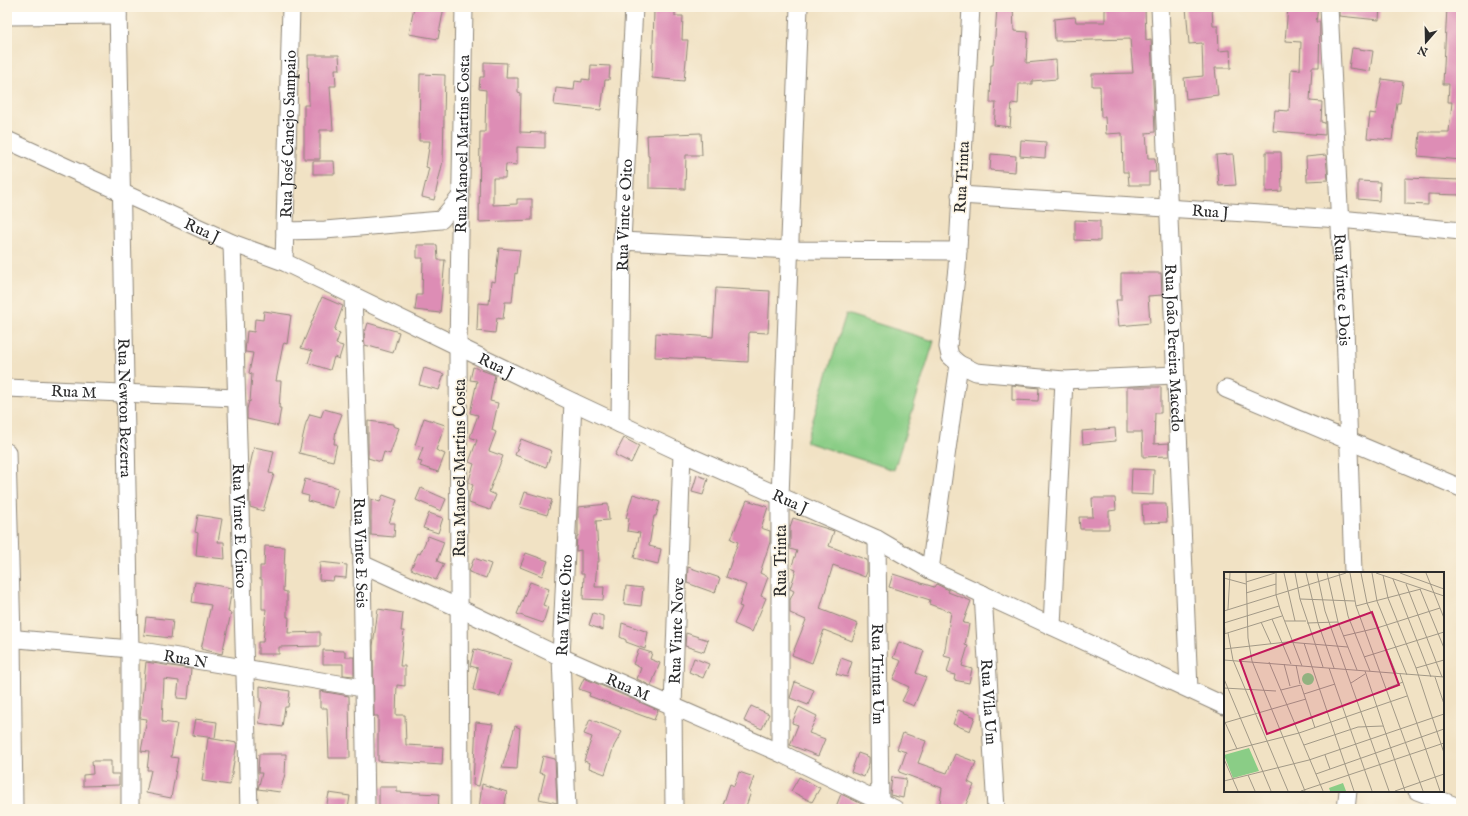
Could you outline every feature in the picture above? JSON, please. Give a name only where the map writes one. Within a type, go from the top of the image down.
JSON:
[{"type":"street","name":"Rua José Canejo Sampaio","points":[[284,262],[291,7]]},
{"type":"street","name":"Rua Manoel Martins Costa","points":[[460,809],[458,347],[464,7]]},
{"type":"street","name":"Rua Vinte e Oito","points":[[620,424],[622,241],[634,7]]},
{"type":"street","name":"Rua Trinta","points":[[780,753],[780,497],[798,7]]},
{"type":"street","name":"Rua Trinta","points":[[959,364],[950,356],[948,347],[958,251],[971,7]]},
{"type":"street","name":"Rua João Pereira Macedo","points":[[1160,7],[1189,689]]},
{"type":"street","name":"Rua Vinte e Dois","points":[[1329,7],[1340,219],[1353,572]]},
{"type":"street","points":[[7,16],[118,11]]},
{"type":"street","name":"Rua Newton Bezerra","points":[[118,11],[123,192],[130,649],[130,809]]},
{"type":"street","name":"Rua J","points":[[7,140],[232,243],[284,262],[573,402],[682,453],[877,539],[930,570],[1224,706]]},
{"type":"street","name":"Rua J","points":[[960,195],[1340,219],[1461,231]]},
{"type":"street","points":[[285,231],[325,230],[441,220],[461,196]]},
{"type":"street","points":[[622,241],[790,250],[958,251]]},
{"type":"street","name":"Rua Vinte E Cinco","points":[[232,243],[246,669],[248,809]]},
{"type":"street","name":"Rua Vinte E Seis","points":[[353,296],[362,564],[366,809]]},
{"type":"street","points":[[930,570],[959,364],[976,372],[1064,380],[1175,375]]},
{"type":"street","points":[[1052,626],[1064,380]]},
{"type":"street","name":"Rua M","points":[[7,388],[236,398]]},
{"type":"street","points":[[1226,389],[1461,488]]},
{"type":"street","name":"Rua Vinte Oito","points":[[567,809],[562,657],[573,402]]},
{"type":"street","points":[[7,452],[14,809]]},
{"type":"street","name":"Rua Vinte Nove","points":[[674,809],[673,706],[682,453]]},
{"type":"street","name":"Rua Trinta Um","points":[[877,539],[880,805]]},
{"type":"street","name":"Rua M","points":[[362,564],[562,657],[780,753],[880,805],[896,809]]},
{"type":"street","name":"Rua Vila Um","points":[[983,594],[996,809]]},
{"type":"street","name":"Rua N","points":[[10,638],[130,649],[363,688]]},
{"type":"street","points":[[1346,809],[1348,792]]},
{"type":"street","points":[[1420,792],[1461,808]]},
{"type":"green space","points":[[846,314],[934,341],[894,470],[806,442]]},
{"type":"building","points":[[414,7],[444,7],[438,39],[409,34]]},
{"type":"building","points":[[997,7],[1013,7],[1014,31],[1028,32],[1026,63],[1056,60],[1057,79],[1032,81],[1032,84],[1019,84],[1018,104],[1012,103],[1010,127],[994,125],[996,103],[990,103],[991,65],[993,65]]},
{"type":"building","points":[[1105,7],[1145,7],[1146,40],[1151,39],[1155,132],[1146,133],[1148,158],[1155,158],[1156,172],[1149,172],[1149,185],[1129,185],[1128,172],[1123,172],[1122,133],[1106,134],[1105,117],[1101,117],[1100,86],[1092,86],[1092,74],[1133,73],[1130,39],[1055,41],[1054,19],[1075,17],[1076,22],[1105,22]]},
{"type":"building","points":[[1186,7],[1212,7],[1213,26],[1218,26],[1219,51],[1230,50],[1231,68],[1215,68],[1218,95],[1186,99],[1184,78],[1203,76],[1202,43],[1189,44]]},
{"type":"building","points":[[1288,7],[1318,7],[1316,22],[1320,22],[1319,67],[1312,67],[1310,101],[1322,102],[1321,122],[1325,123],[1325,135],[1273,131],[1275,110],[1289,111],[1291,69],[1300,70],[1301,42],[1285,41]]},
{"type":"building","points":[[1339,7],[1380,7],[1379,20],[1339,16]]},
{"type":"building","points":[[1447,7],[1461,7],[1461,160],[1418,156],[1420,132],[1449,132],[1452,102],[1448,102],[1449,84],[1443,84]]},
{"type":"building","points":[[654,10],[675,11],[675,16],[683,16],[682,40],[688,40],[684,81],[652,78]]},
{"type":"building","points":[[1352,48],[1373,51],[1370,71],[1349,68]]},
{"type":"building","points":[[308,55],[339,55],[340,69],[335,69],[336,86],[330,86],[333,130],[320,130],[320,159],[304,159],[304,105],[309,105]]},
{"type":"building","points":[[484,62],[507,63],[506,78],[518,78],[518,92],[521,93],[520,132],[545,133],[545,148],[517,147],[517,165],[506,164],[505,178],[493,178],[493,205],[517,204],[517,199],[532,199],[532,220],[479,222],[480,132],[485,132],[486,90],[479,89],[480,77],[484,77]]},
{"type":"building","points":[[591,65],[610,66],[609,80],[605,80],[601,110],[554,105],[556,88],[574,90],[575,81],[582,82],[582,79],[590,80]]},
{"type":"building","points":[[420,74],[445,75],[443,161],[434,200],[422,197],[429,168],[426,167],[430,141],[419,141]]},
{"type":"building","points":[[1382,79],[1403,82],[1400,103],[1397,103],[1392,140],[1367,138],[1370,113],[1376,114]]},
{"type":"building","points":[[701,133],[702,155],[686,155],[685,189],[649,188],[649,156],[647,135]]},
{"type":"building","points":[[1021,140],[1046,142],[1045,158],[1020,156]]},
{"type":"building","points":[[1266,152],[1281,152],[1282,191],[1266,192]]},
{"type":"building","points":[[991,154],[1016,156],[1015,172],[990,170]]},
{"type":"building","points":[[1233,154],[1236,185],[1219,186],[1216,155]]},
{"type":"building","points":[[1326,155],[1328,180],[1307,181],[1306,157]]},
{"type":"building","points":[[313,161],[334,161],[335,174],[313,174]]},
{"type":"building","points":[[1405,178],[1461,180],[1461,195],[1428,194],[1428,205],[1405,204]]},
{"type":"building","points":[[1358,181],[1380,182],[1379,201],[1358,199]]},
{"type":"building","points":[[1075,220],[1100,221],[1100,241],[1075,240]]},
{"type":"building","points":[[417,245],[437,245],[438,260],[445,260],[440,313],[415,310],[417,295],[422,295],[423,258],[417,258]]},
{"type":"building","points":[[499,248],[520,250],[517,274],[515,273],[512,302],[505,302],[503,319],[497,318],[495,333],[477,331],[478,303],[489,304],[491,281],[495,282]]},
{"type":"building","points":[[1121,273],[1161,273],[1162,295],[1148,296],[1150,323],[1119,326],[1116,300],[1121,300]]},
{"type":"building","points":[[716,288],[770,291],[768,333],[749,332],[748,362],[655,357],[656,333],[713,337]]},
{"type":"building","points":[[322,297],[343,306],[334,331],[340,333],[336,344],[343,346],[339,359],[334,357],[330,370],[308,363],[312,351],[301,348]]},
{"type":"building","points":[[264,311],[291,315],[287,344],[284,343],[283,345],[276,381],[281,381],[279,408],[281,408],[278,426],[247,419],[252,374],[249,373],[253,353],[245,352],[247,331],[254,332],[255,319],[263,320]]},
{"type":"building","points":[[368,323],[399,332],[393,353],[365,345],[364,336]]},
{"type":"building","points":[[473,367],[495,375],[490,401],[498,403],[492,430],[496,432],[489,451],[503,456],[489,492],[496,495],[490,510],[469,503],[469,497],[473,485],[469,483],[469,480],[474,464],[469,462],[477,440],[470,437],[478,415],[470,413],[477,381],[470,380]]},
{"type":"building","points":[[424,368],[444,374],[439,390],[419,385]]},
{"type":"building","points":[[1012,385],[1039,388],[1038,401],[1012,400]]},
{"type":"building","points":[[1127,387],[1161,387],[1161,413],[1155,413],[1154,444],[1169,443],[1169,456],[1143,457],[1142,432],[1127,432]]},
{"type":"building","points":[[324,409],[342,414],[336,430],[334,444],[337,444],[333,461],[299,453],[306,423],[310,414],[321,417]]},
{"type":"building","points":[[424,418],[445,425],[436,450],[445,454],[438,472],[420,466],[422,462],[418,461],[423,447],[415,445]]},
{"type":"building","points":[[368,421],[393,424],[393,426],[399,428],[390,454],[384,452],[381,462],[368,458]]},
{"type":"building","points":[[1115,428],[1116,441],[1083,444],[1082,431]]},
{"type":"building","points":[[624,438],[639,446],[631,463],[615,455]]},
{"type":"building","points":[[521,439],[552,451],[546,467],[515,455]]},
{"type":"building","points":[[254,447],[274,451],[269,473],[274,474],[263,511],[250,507],[249,470]]},
{"type":"building","points":[[1132,469],[1154,470],[1153,495],[1131,494]]},
{"type":"building","points":[[697,475],[708,479],[703,495],[692,492]]},
{"type":"building","points":[[305,479],[338,488],[333,508],[308,501],[309,496],[301,494]]},
{"type":"building","points":[[421,488],[446,499],[441,511],[416,500]]},
{"type":"building","points":[[525,492],[552,500],[547,515],[520,507]]},
{"type":"building","points":[[633,494],[660,502],[656,516],[654,516],[649,546],[661,549],[658,564],[634,558],[640,533],[627,531],[629,518],[626,518]]},
{"type":"building","points":[[383,495],[397,500],[389,523],[395,523],[394,537],[371,535],[371,499],[380,502]]},
{"type":"building","points":[[1092,498],[1115,498],[1116,510],[1109,511],[1109,529],[1080,529],[1079,517],[1093,517]]},
{"type":"building","points":[[747,500],[768,507],[761,528],[770,531],[770,542],[760,573],[768,577],[761,596],[766,598],[752,632],[734,624],[742,607],[739,606],[746,585],[726,577],[738,542],[731,539]]},
{"type":"building","points":[[608,504],[609,520],[596,521],[599,562],[597,562],[595,587],[604,587],[603,600],[583,599],[584,574],[581,574],[581,550],[576,551],[578,536],[578,507]]},
{"type":"building","points":[[1142,504],[1166,504],[1167,522],[1143,523]]},
{"type":"building","points":[[429,513],[443,518],[438,533],[423,528]]},
{"type":"building","points":[[198,515],[222,519],[218,542],[224,542],[225,559],[196,556],[198,533],[195,532]]},
{"type":"building","points":[[793,518],[834,531],[829,546],[867,560],[867,572],[865,577],[833,565],[820,609],[858,624],[852,641],[824,630],[812,663],[792,655],[806,620],[790,613],[790,600],[794,591],[790,589],[796,570],[791,568],[797,551],[790,549],[790,527]]},
{"type":"building","points":[[428,536],[444,542],[437,561],[444,564],[436,580],[411,569]]},
{"type":"building","points":[[265,546],[285,547],[283,591],[287,592],[287,617],[289,617],[288,633],[320,632],[320,646],[279,647],[279,654],[258,654],[258,642],[263,642],[266,609],[262,609],[262,579],[260,579],[260,566],[264,566]]},
{"type":"building","points":[[526,553],[548,561],[542,576],[520,567]]},
{"type":"building","points":[[474,558],[491,564],[486,578],[469,572]]},
{"type":"building","points":[[320,562],[347,565],[346,578],[334,577],[333,581],[319,580]]},
{"type":"building","points":[[688,567],[720,578],[715,593],[687,583]]},
{"type":"building","points":[[893,574],[934,587],[936,584],[949,590],[948,592],[971,601],[963,623],[969,624],[965,645],[968,646],[962,666],[972,669],[969,683],[954,680],[955,675],[947,673],[951,658],[944,656],[951,612],[929,604],[930,600],[889,587]]},
{"type":"building","points":[[195,582],[232,588],[228,612],[231,613],[222,654],[201,649],[211,605],[192,602]]},
{"type":"building","points":[[530,582],[549,589],[543,605],[548,607],[543,623],[517,614]]},
{"type":"building","points":[[626,586],[643,588],[641,606],[624,604]]},
{"type":"building","points":[[378,609],[403,613],[401,631],[404,631],[400,666],[405,666],[405,686],[397,685],[396,715],[405,715],[406,745],[443,747],[442,765],[378,761],[378,716],[374,716],[373,646]]},
{"type":"building","points":[[593,613],[603,616],[603,630],[589,625]]},
{"type":"building","points":[[146,617],[173,620],[171,638],[144,635]]},
{"type":"building","points":[[622,623],[648,632],[645,649],[626,642],[626,640],[620,637]]},
{"type":"building","points":[[686,633],[708,640],[704,652],[685,646]]},
{"type":"building","points":[[899,642],[924,651],[916,673],[926,677],[914,706],[902,701],[909,687],[893,679],[901,661],[893,658]]},
{"type":"building","points":[[474,649],[512,660],[500,696],[473,690],[478,668],[470,666]]},
{"type":"building","points":[[639,649],[652,653],[650,659],[660,663],[651,686],[637,679],[641,668],[633,664]]},
{"type":"building","points":[[323,650],[345,651],[345,657],[354,657],[354,676],[343,675],[343,664],[323,664]]},
{"type":"building","points":[[694,658],[709,664],[703,678],[689,672]]},
{"type":"building","points":[[841,658],[852,662],[847,677],[836,674]]},
{"type":"building","points":[[146,662],[191,669],[188,699],[177,698],[179,681],[164,679],[162,722],[177,724],[171,757],[178,758],[171,798],[146,793],[151,770],[147,770],[149,752],[141,751],[147,719],[140,718]]},
{"type":"building","points":[[584,678],[658,710],[654,720],[589,696],[590,693],[579,689]]},
{"type":"building","points":[[795,682],[814,690],[808,705],[790,698]]},
{"type":"building","points":[[260,686],[290,691],[288,707],[285,707],[282,727],[259,723],[262,702],[260,701]]},
{"type":"building","points":[[320,691],[349,696],[350,758],[329,758],[327,708],[320,708]]},
{"type":"building","points":[[751,706],[769,714],[762,729],[744,721]]},
{"type":"building","points":[[799,707],[817,716],[809,733],[825,739],[818,756],[790,745],[798,725],[792,723]]},
{"type":"building","points":[[958,710],[975,717],[970,731],[953,724]]},
{"type":"building","points":[[195,719],[217,722],[215,738],[192,735]]},
{"type":"building","points":[[590,719],[622,732],[614,746],[605,774],[589,768],[590,763],[584,761],[592,737],[584,734]]},
{"type":"building","points":[[476,722],[493,724],[479,786],[473,785]]},
{"type":"building","points":[[515,726],[520,728],[517,769],[502,768]]},
{"type":"building","points":[[903,733],[926,741],[918,763],[947,773],[955,754],[976,762],[968,782],[974,785],[964,809],[939,809],[942,788],[899,772],[906,752],[897,749]]},
{"type":"building","points":[[208,738],[237,743],[230,785],[202,781]]},
{"type":"building","points":[[858,753],[869,757],[869,763],[864,777],[851,772]]},
{"type":"building","points":[[259,754],[286,754],[285,774],[280,792],[258,789],[262,773],[258,773]]},
{"type":"building","points":[[543,756],[555,759],[557,803],[539,799],[545,774],[539,773]]},
{"type":"building","points":[[92,761],[111,761],[111,774],[119,774],[119,785],[83,786],[83,775],[93,774]]},
{"type":"building","points":[[739,772],[754,777],[745,809],[735,809],[723,805],[730,784],[734,786]]},
{"type":"building","points":[[799,777],[820,788],[812,802],[791,791]]},
{"type":"building","points":[[892,777],[906,779],[903,798],[890,795]]},
{"type":"building","points":[[482,784],[507,792],[504,809],[479,809]]},
{"type":"building","points":[[379,787],[397,787],[397,792],[439,794],[438,809],[379,809]]},
{"type":"building","points":[[329,793],[350,796],[348,809],[326,809]]},
{"type":"building","points":[[841,794],[870,808],[870,809],[835,809]]}]
